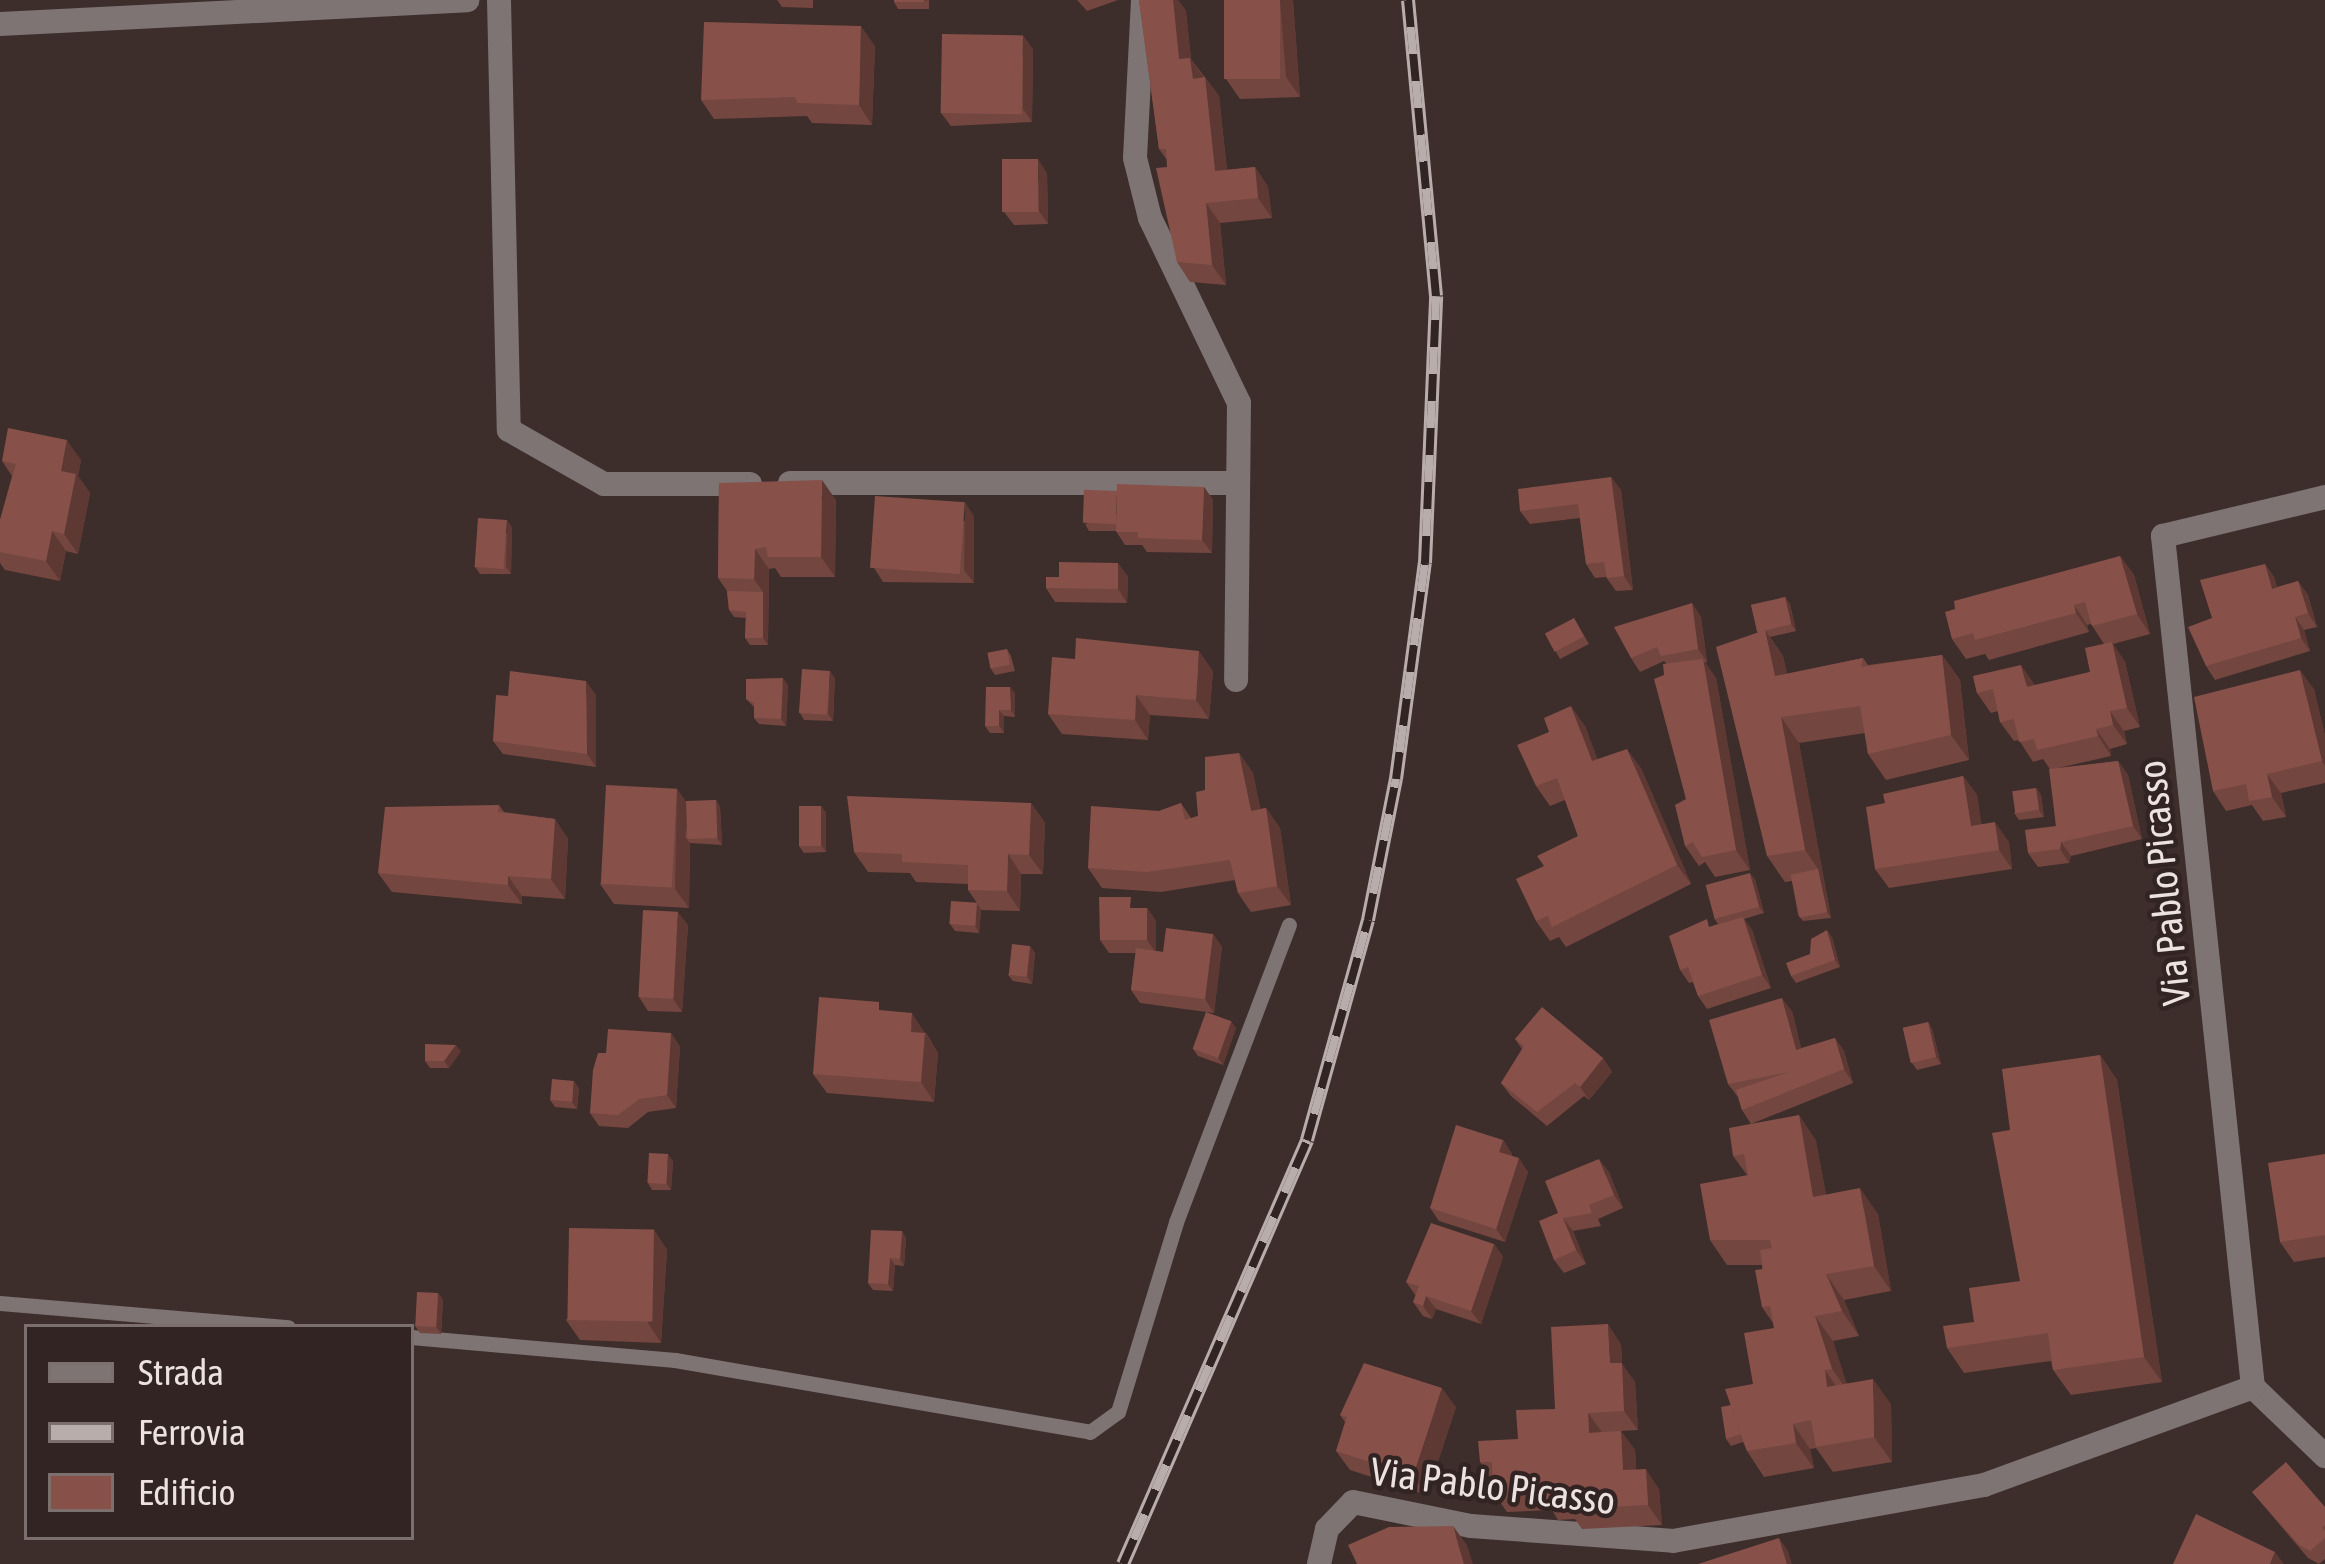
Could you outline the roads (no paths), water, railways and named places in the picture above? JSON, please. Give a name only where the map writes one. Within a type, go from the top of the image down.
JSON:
[{"type":"street","points":[[0,24],[467,0]]},
{"type":"street","points":[[499,0],[509,430],[604,484],[1238,482]]},
{"type":"street","points":[[1143,0],[1135,158],[1150,218],[1239,404],[1236,680]]},
{"type":"street","name":"Via Pablo Picasso","points":[[1319,1564],[1327,1529],[1353,1502],[1471,1526],[1673,1541],[1984,1485],[2253,1388],[2163,536],[2325,497]]},
{"type":"street","points":[[2253,1388],[2325,1456]]},
{"type":"lane","points":[[414,1337],[675,1360],[1090,1432],[1118,1412],[1176,1222],[1289,925]]},
{"type":"lane","points":[[0,1303],[251,1324]]},
{"type":"railway","points":[[1123,1564],[1307,1140],[1368,920],[1396,779],[1425,563],[1436,296],[1408,0]]}]
